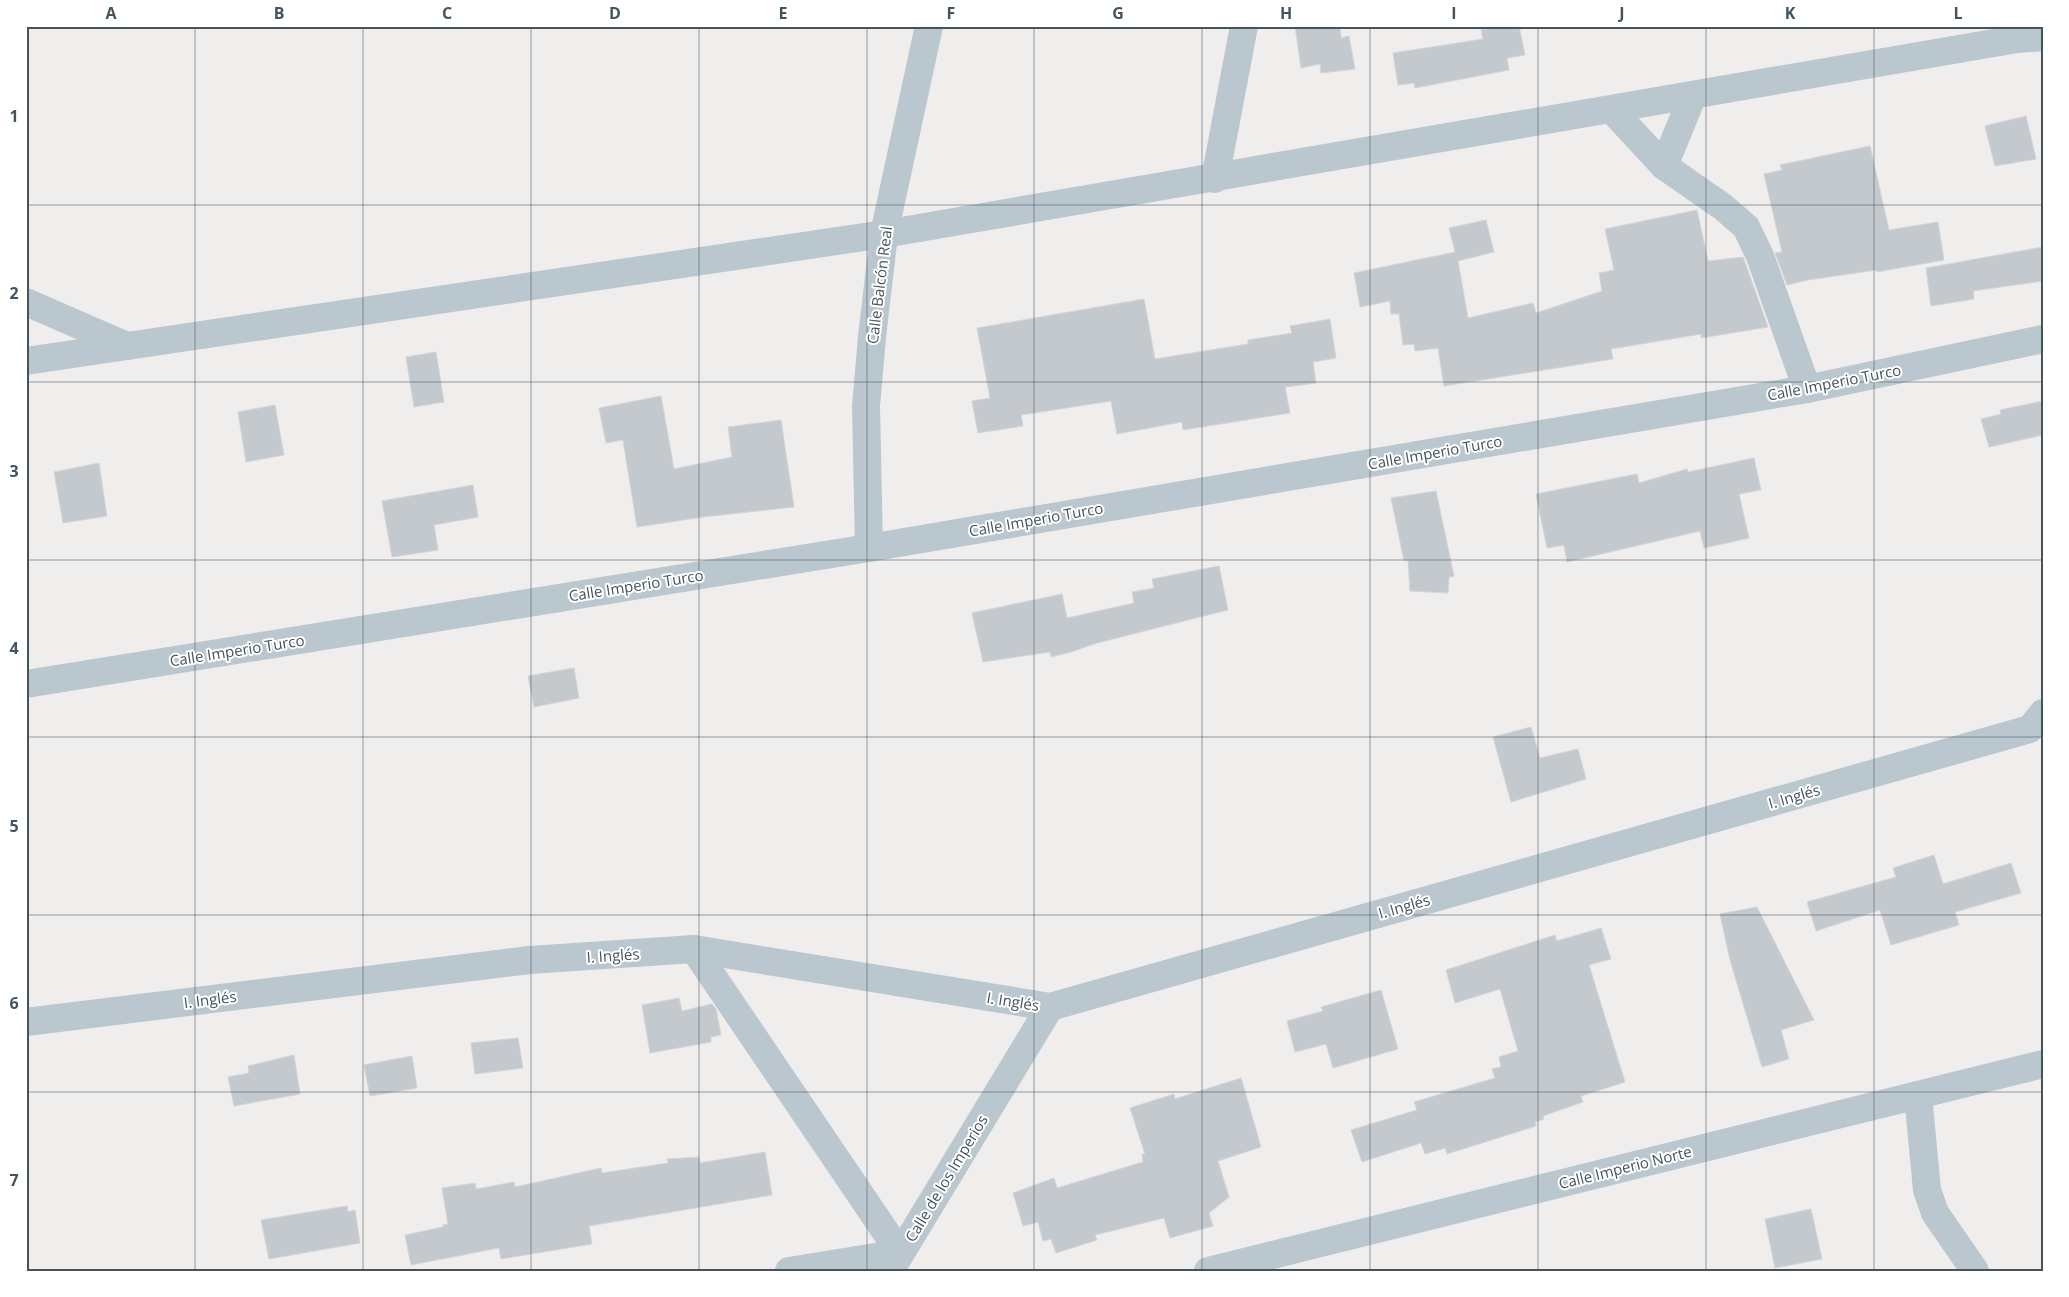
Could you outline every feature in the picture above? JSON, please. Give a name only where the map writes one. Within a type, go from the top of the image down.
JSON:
[{"type":"street","name":"Calle Balcón Real","points":[[869,548],[866,406],[872,337],[884,234],[928,26]]},
{"type":"street","points":[[1215,179],[1244,26]]},
{"type":"street","points":[[26,361],[884,234],[1215,179],[2017,39],[2043,37]]},
{"type":"street","points":[[1664,166],[1693,95]]},
{"type":"street","points":[[1612,110],[1664,166],[1724,208],[1746,227],[1760,256],[1806,389]]},
{"type":"street","points":[[26,302],[126,346]]},
{"type":"street","name":"Calle Imperio Turco","points":[[26,684],[869,548],[1806,389],[2043,339]]},
{"type":"street","name":"I. Inglés","points":[[26,1022],[530,960],[694,949],[1050,1007],[2036,721]]},
{"type":"street","points":[[694,949],[895,1262]]},
{"type":"street","name":"Calle de los Imperios","points":[[789,1271],[895,1262],[1050,1007]]},
{"type":"street","name":"Calle Imperio Norte","points":[[1208,1271],[2043,1064]]},
{"type":"street","points":[[1918,1095],[1927,1190],[1934,1212],[1975,1271]]},
{"type":"building","points":[[1295,26],[1340,26],[1341,38],[1349,36],[1355,69],[1321,73],[1320,64],[1301,68]]},
{"type":"building","points":[[1519,26],[1525,55],[1507,58],[1509,70],[1415,88],[1414,83],[1398,85],[1393,53],[1483,39],[1481,30]]},
{"type":"building","points":[[2026,116],[2036,159],[1995,166],[1985,126]]},
{"type":"building","points":[[1870,146],[1889,230],[1938,222],[1944,260],[1877,272],[1876,270],[1808,280],[1787,285],[1775,253],[1782,252],[1764,174],[1782,170],[1780,165]]},
{"type":"building","points":[[1697,210],[1708,261],[1743,257],[1768,327],[1701,338],[1701,334],[1611,349],[1613,359],[1444,386],[1438,348],[1415,351],[1414,344],[1403,345],[1399,314],[1391,314],[1390,301],[1360,307],[1354,273],[1455,252],[1449,228],[1486,220],[1494,252],[1458,261],[1468,318],[1533,303],[1536,313],[1602,291],[1599,273],[1614,270],[1605,229]]},
{"type":"building","points":[[2043,247],[2043,281],[1973,291],[1974,299],[1931,306],[1926,268]]},
{"type":"building","points":[[1144,299],[1155,359],[1248,344],[1248,340],[1292,333],[1290,326],[1330,319],[1336,358],[1313,362],[1316,383],[1285,387],[1290,413],[1183,430],[1182,422],[1117,434],[1111,401],[1021,415],[1023,426],[978,433],[972,401],[990,398],[977,328]]},
{"type":"building","points":[[436,352],[444,402],[414,407],[406,357]]},
{"type":"building","points":[[661,396],[674,469],[732,457],[728,427],[781,420],[794,507],[703,517],[637,527],[623,440],[606,443],[599,408]]},
{"type":"building","points":[[2043,401],[2043,435],[1989,447],[1981,419],[2001,414],[2000,410]]},
{"type":"building","points":[[275,405],[284,455],[246,462],[238,412]]},
{"type":"building","points":[[1754,458],[1761,490],[1739,494],[1749,538],[1704,548],[1700,531],[1567,562],[1564,545],[1547,548],[1536,494],[1637,474],[1639,483],[1687,469],[1688,472]]},
{"type":"building","points":[[99,463],[107,516],[63,523],[54,472]]},
{"type":"building","points":[[473,485],[478,517],[434,525],[438,550],[392,557],[382,501]]},
{"type":"building","points":[[1436,491],[1454,576],[1449,577],[1448,593],[1410,591],[1408,560],[1404,561],[1391,498]]},
{"type":"building","points":[[1219,566],[1228,610],[1097,643],[1051,657],[1050,652],[983,662],[972,613],[1062,594],[1067,618],[1134,603],[1132,592],[1154,588],[1152,579]]},
{"type":"building","points":[[574,668],[579,698],[534,707],[528,676]]},
{"type":"building","points":[[1531,727],[1540,758],[1578,749],[1586,779],[1511,802],[1493,737]]},
{"type":"building","points":[[1934,855],[1943,884],[2011,863],[2021,893],[1955,912],[1959,925],[1891,945],[1880,910],[1816,931],[1807,902],[1896,877],[1893,868]]},
{"type":"building","points":[[1757,907],[1814,1020],[1781,1030],[1789,1059],[1762,1067],[1730,960],[1720,914]]},
{"type":"building","points":[[1601,928],[1611,959],[1589,965],[1625,1082],[1581,1096],[1583,1102],[1543,1116],[1544,1119],[1535,1122],[1536,1126],[1447,1154],[1445,1148],[1425,1154],[1421,1143],[1362,1162],[1351,1130],[1417,1110],[1414,1102],[1495,1078],[1492,1069],[1501,1067],[1499,1057],[1518,1051],[1500,989],[1455,1003],[1446,970],[1555,935],[1557,941]]},
{"type":"building","points":[[1381,990],[1398,1049],[1333,1068],[1326,1044],[1295,1052],[1287,1021],[1323,1011],[1321,1007]]},
{"type":"building","points":[[679,998],[682,1011],[712,1004],[716,1009],[721,1035],[711,1037],[711,1042],[650,1053],[642,1005]]},
{"type":"building","points":[[518,1038],[523,1068],[475,1074],[471,1043]]},
{"type":"building","points":[[294,1055],[300,1094],[234,1106],[228,1077],[249,1073],[248,1066]]},
{"type":"building","points":[[412,1056],[417,1088],[370,1096],[364,1065]]},
{"type":"building","points":[[1241,1078],[1261,1147],[1218,1161],[1229,1197],[1209,1213],[1213,1226],[1170,1238],[1164,1218],[1095,1235],[1097,1240],[1056,1253],[1051,1239],[1043,1241],[1038,1222],[1023,1226],[1013,1193],[1054,1178],[1057,1188],[1143,1162],[1142,1154],[1145,1154],[1130,1108],[1174,1094],[1175,1099]]},
{"type":"building","points":[[765,1152],[772,1195],[589,1226],[592,1244],[501,1259],[499,1248],[411,1265],[405,1235],[443,1227],[443,1225],[448,1224],[442,1188],[475,1183],[476,1189],[514,1182],[515,1187],[601,1168],[602,1173],[668,1163],[667,1159],[699,1157],[700,1163]]},
{"type":"building","points":[[347,1206],[348,1212],[355,1210],[360,1243],[269,1259],[261,1220]]},
{"type":"building","points":[[1811,1209],[1822,1259],[1775,1268],[1765,1219]]}]
